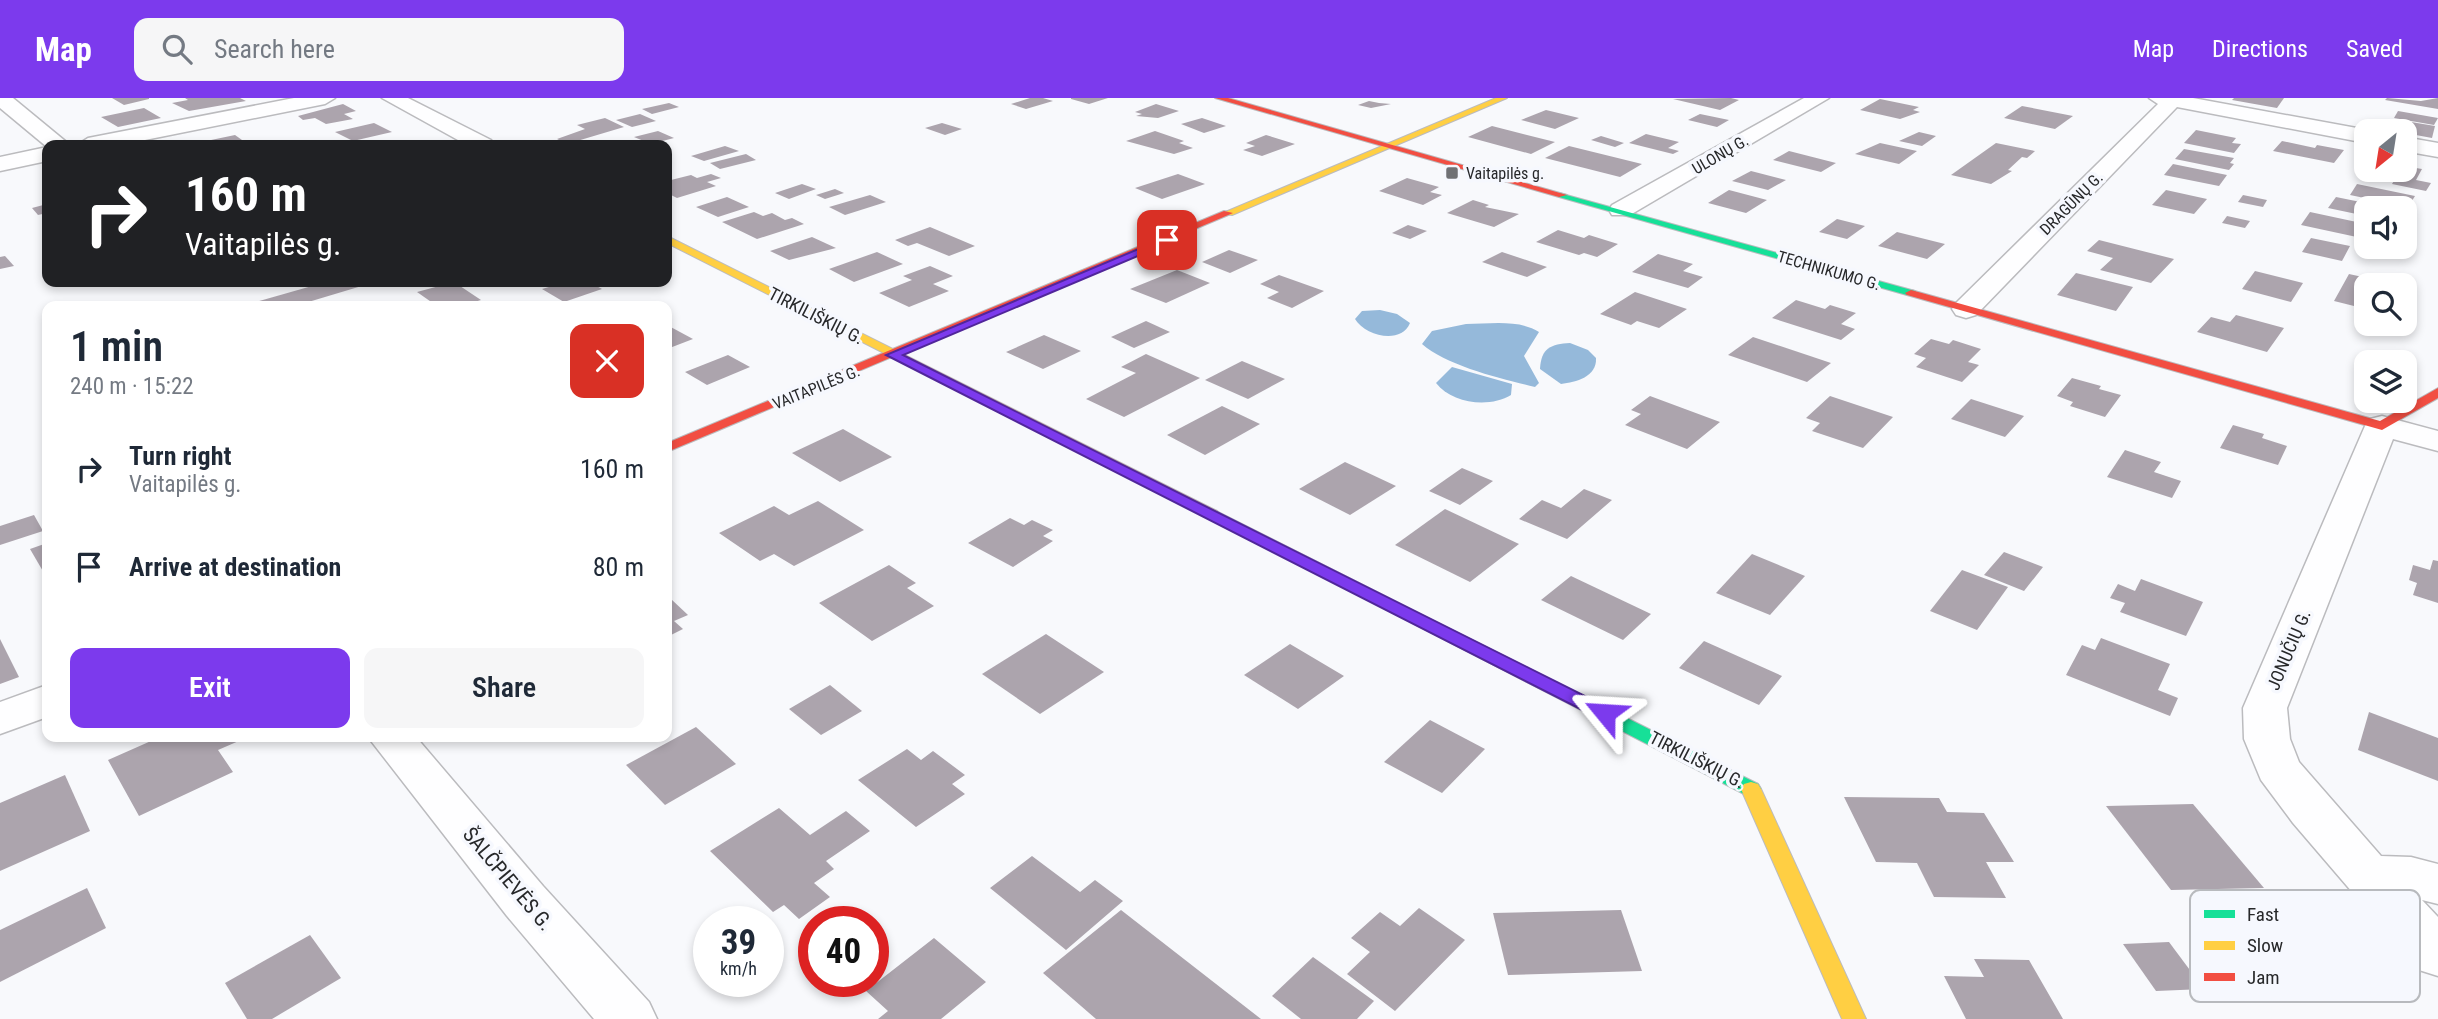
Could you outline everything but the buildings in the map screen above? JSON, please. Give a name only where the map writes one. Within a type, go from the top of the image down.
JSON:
[{"type":"street","points":[[0,98],[53,140]]},
{"type":"street","points":[[113,140],[325,98]]},
{"type":"street","points":[[392,98],[473,140]]},
{"type":"street","name":"TECHNIKUMO G.","points":[[1219,98],[2438,441]]},
{"type":"street","name":"VAITAPILĖS G.","points":[[672,446],[1503,98]]},
{"type":"street","name":"ULONŲ G.","points":[[1621,210],[1819,98]]},
{"type":"street","points":[[2169,99],[2354,134]]},
{"type":"street","name":"DRAGŪNŲ G.","points":[[1966,309],[2169,99]]},
{"type":"street","points":[[2417,146],[2438,150]]},
{"type":"street","points":[[0,164],[42,155]]},
{"type":"street","name":"TIRKILIŠKIŲ G.","points":[[672,242],[1750,786],[1854,1019]]},
{"type":"street","points":[[2382,426],[2438,393]]},
{"type":"street","name":"JONUČIŲ G.","points":[[2382,426],[2265,708],[2267,739],[2278,768],[2310,810],[2383,890]]},
{"type":"street","points":[[0,719],[42,703]]},
{"type":"street","name":"ŠALČPIEVĖS G.","points":[[395,742],[525,901],[629,1019]]},
{"type":"street","points":[[2370,875],[2411,877],[2438,884]]},
{"type":"street","name":"JONUČIŲ G.","points":[[2420,933],[2438,954]]},
{"type":"water","points":[[1380,310],[1397,314],[1410,323],[1399,334],[1383,336],[1367,330],[1355,319],[1362,311]]},
{"type":"water","points":[[1466,324],[1513,324],[1539,332],[1524,356],[1539,383],[1535,387],[1476,371],[1446,359],[1422,344],[1432,331]]},
{"type":"water","points":[[1570,343],[1588,350],[1596,358],[1595,364],[1593,370],[1584,377],[1561,384],[1540,369],[1542,356],[1548,349]]},
{"type":"water","points":[[1452,367],[1512,384],[1511,395],[1493,402],[1472,402],[1452,396],[1436,383]]},
{"type":"traffic: fast","points":[[1562,195],[1911,293]]},
{"type":"traffic: fast","points":[[1212,514],[1751,789]]},
{"type":"traffic: slow","points":[[1228,213],[1503,98]]},
{"type":"traffic: slow","points":[[672,242],[1212,514]]},
{"type":"traffic: slow","points":[[1751,789],[1854,1019]]},
{"type":"traffic: jam","points":[[1219,98],[1562,195]]},
{"type":"traffic: jam","points":[[672,446],[1228,213]]},
{"type":"traffic: jam","points":[[1911,293],[2382,426],[2438,392]]},
{"type":"place","name":"Vaitapilės g.","points":[[1452,173]]},
{"type":"route","points":[[1167,240],[893,355],[1605,713]]}]
